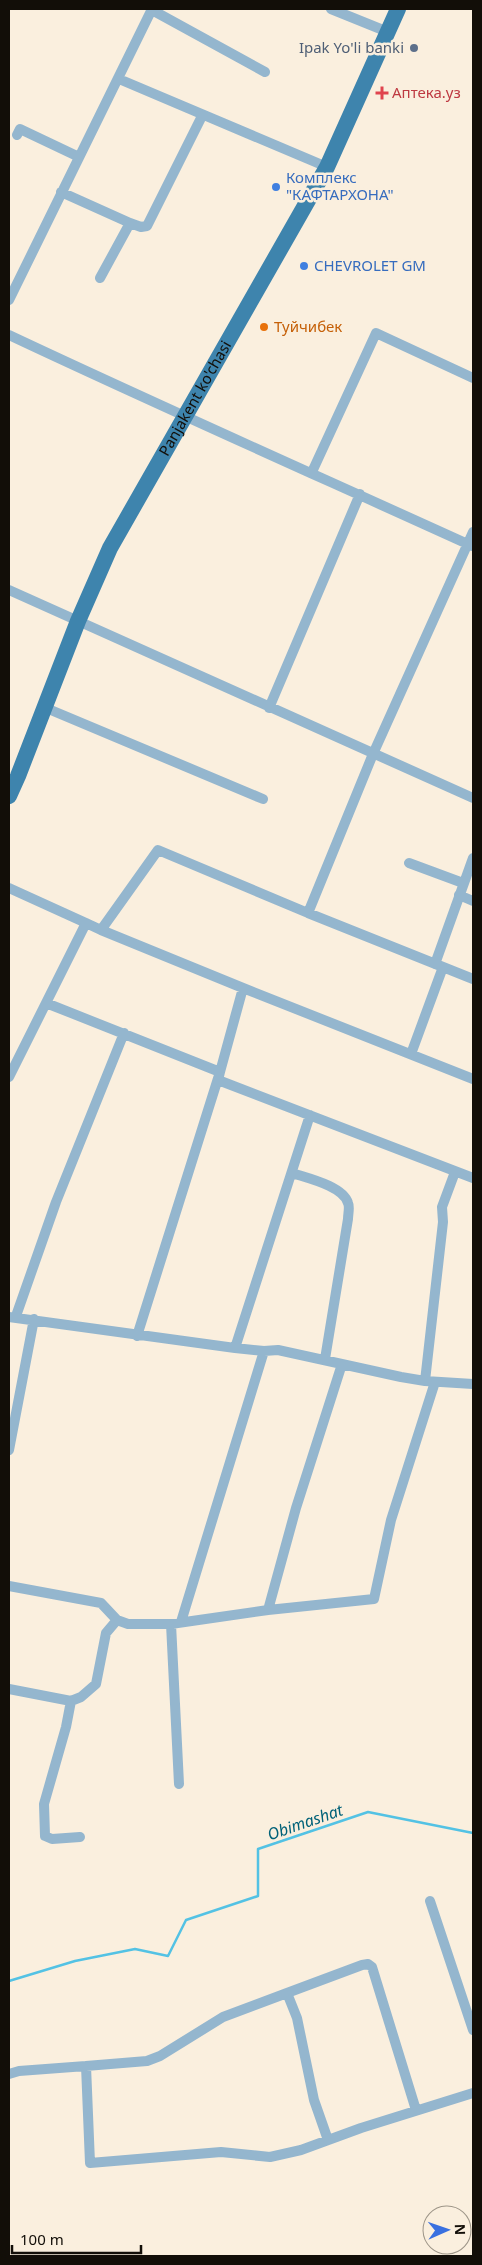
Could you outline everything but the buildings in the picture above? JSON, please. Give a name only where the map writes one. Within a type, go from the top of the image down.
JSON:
[{"type":"main road","name":"Panjakent ko'chasi","points":[[9,796],[46,708],[78,621],[110,548],[327,167],[398,9]]},
{"type":"street","points":[[9,300],[152,9],[265,72]]},
{"type":"street","points":[[331,9],[388,32]]},
{"type":"street","points":[[119,79],[202,116],[327,167]]},
{"type":"street","points":[[61,192],[130,223],[141,227],[147,226],[202,116]]},
{"type":"street","points":[[17,135],[20,129],[79,158]]},
{"type":"street","points":[[100,278],[130,223]]},
{"type":"street","points":[[312,472],[376,333],[473,378]]},
{"type":"street","points":[[9,337],[185,418],[312,472],[471,545]]},
{"type":"street","points":[[269,708],[360,494]]},
{"type":"street","points":[[308,913],[373,754],[471,545],[473,532]]},
{"type":"street","points":[[9,590],[473,798]]},
{"type":"street","points":[[46,708],[263,800]]},
{"type":"street","points":[[101,930],[158,850],[473,979]]},
{"type":"street","points":[[411,1054],[463,883],[473,858]]},
{"type":"street","points":[[409,863],[463,883]]},
{"type":"street","points":[[9,888],[101,930],[473,1079]]},
{"type":"street","points":[[460,895],[473,901]]},
{"type":"street","points":[[9,1077],[86,923]]},
{"type":"street","points":[[242,988],[218,1080],[473,1178]]},
{"type":"street","points":[[46,1003],[220,1072]]},
{"type":"street","points":[[124,1033],[12,1316],[137,1336],[264,1351],[278,1350],[430,1381],[473,1384]]},
{"type":"street","points":[[137,1336],[220,1072]]},
{"type":"street","points":[[235,1348],[310,1115]]},
{"type":"street","points":[[9,1586],[101,1603],[116,1620],[128,1624],[176,1623],[268,1610],[374,1599],[391,1520],[430,1381],[443,1222],[442,1207],[455,1172]]},
{"type":"street","points":[[292,1174],[321,1182],[344,1196],[349,1204],[325,1359]]},
{"type":"street","points":[[9,1450],[34,1319]]},
{"type":"street","points":[[179,1784],[176,1623],[264,1351]]},
{"type":"street","points":[[268,1610],[296,1508],[342,1364]]},
{"type":"street","points":[[9,1688],[71,1701],[81,1697],[96,1684],[106,1633],[116,1620]]},
{"type":"street","points":[[71,1701],[66,1727],[44,1804],[44,1830],[45,1836],[48,1838],[80,1837]]},
{"type":"street","points":[[430,1901],[473,2030]]},
{"type":"street","points":[[9,2074],[19,2071],[147,2061],[160,2056],[223,2017],[368,1964],[372,1967],[416,2110]]},
{"type":"street","points":[[286,1993],[297,2018],[314,2100],[328,2140]]},
{"type":"street","points":[[86,2066],[90,2163],[221,2152],[270,2157],[301,2150],[416,2110],[473,2093]]},
{"type":"waterway","name":"Obimashat","points":[[9,1981],[75,1961],[135,1949],[168,1956],[186,1920],[258,1896],[258,1849],[368,1812],[473,1833]]},
{"type":"place","name":"Ipak Yo'li banki","points":[[414,48]]},
{"type":"place","name":"Аптека.уз","points":[[382,93]]},
{"type":"place","name":"Комплекс \"КАФТАРХОНА\"","points":[[276,187]]},
{"type":"place","name":"CHEVROLET GM","points":[[304,266]]},
{"type":"place","name":"Туйчибек","points":[[264,327]]}]
